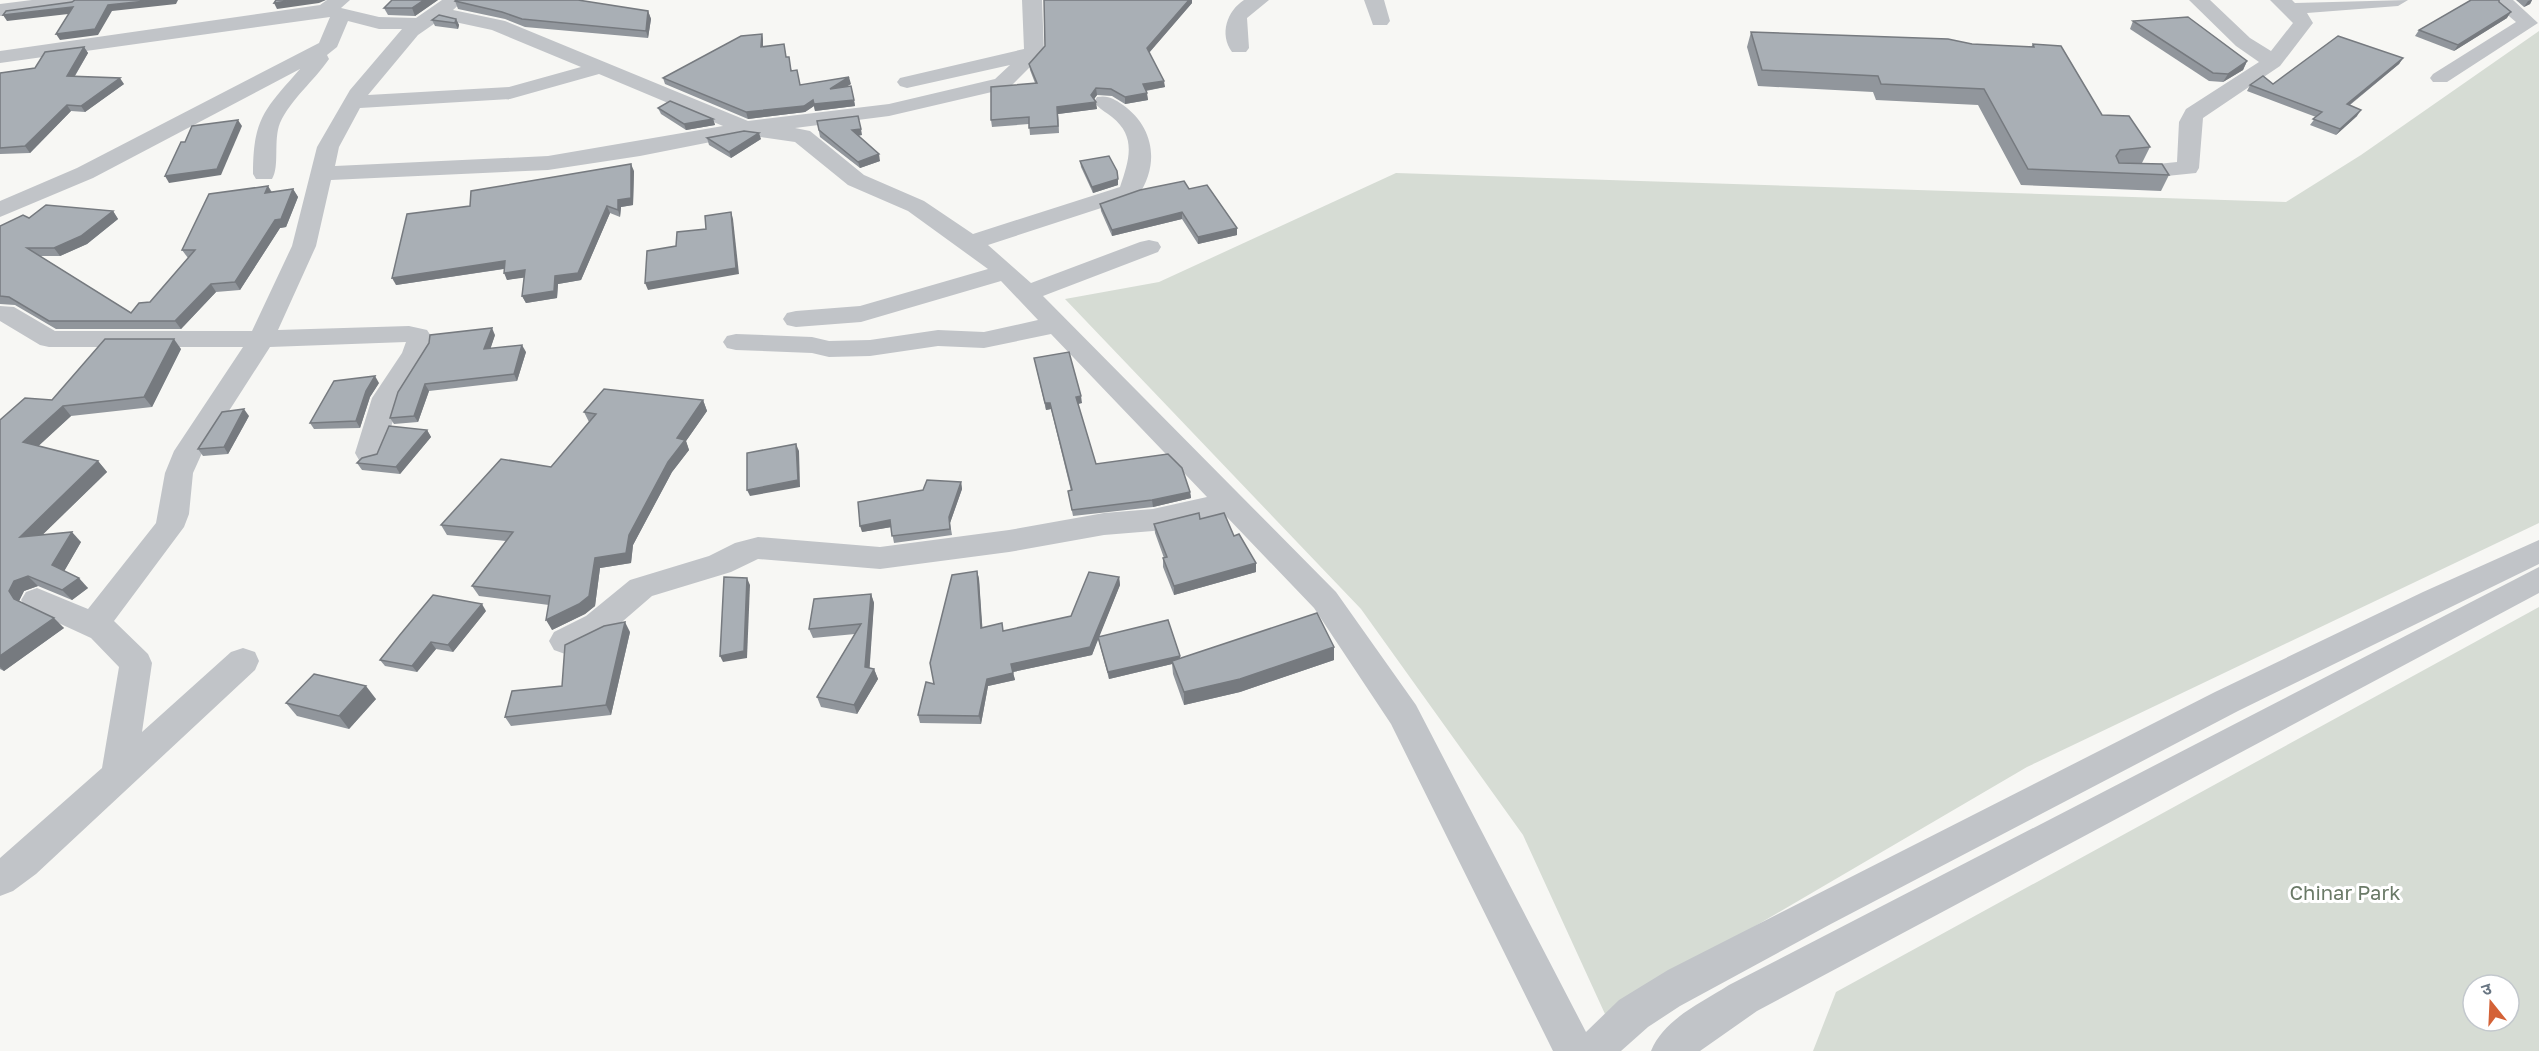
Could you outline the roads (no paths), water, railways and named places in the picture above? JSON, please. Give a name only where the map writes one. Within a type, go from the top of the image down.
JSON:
[{"type":"street","points":[[0,10],[75,0]]},
{"type":"street","points":[[320,174],[548,163],[640,149],[747,128],[889,110],[1002,84],[1034,53],[1032,0]]},
{"type":"street","points":[[1239,48],[1235,20],[1242,8],[1259,0]]},
{"type":"street","points":[[1374,0],[1380,21]]},
{"type":"street","points":[[2199,0],[2243,42],[2273,62]]},
{"type":"street","points":[[2285,4],[2398,0]]},
{"type":"street","points":[[2499,1],[2527,2]]},
{"type":"street","points":[[2440,78],[2528,23],[2499,1]]},
{"type":"street","points":[[2121,173],[2188,168],[2190,122],[2194,114],[2273,62],[2303,23],[2301,18],[2285,4]]},
{"type":"street","points":[[264,174],[265,135],[292,89],[314,67],[327,47],[335,9]]},
{"type":"street","points":[[0,57],[29,51],[335,9],[379,23],[437,12],[498,25],[747,128],[802,136],[856,180],[916,206],[970,243],[1006,272],[1325,600],[1404,715],[1574,1051]]},
{"type":"street","points":[[93,625],[169,528],[174,514],[178,473],[188,452],[242,372],[262,337],[304,246],[328,147],[352,102],[411,31],[437,12]]},
{"type":"street","points":[[0,210],[85,173],[327,47]]},
{"type":"street","points":[[907,82],[1034,53]]},
{"type":"street","points":[[352,102],[510,93],[603,67]]},
{"type":"street","points":[[970,243],[1130,191],[1142,157],[1141,138],[1126,116],[1105,102]]},
{"type":"street","points":[[1025,294],[1149,247]]},
{"type":"street","points":[[796,319],[861,314],[1006,272]]},
{"type":"street","points":[[5,313],[49,339],[183,341],[262,337],[409,334],[418,336],[420,341],[417,351],[395,381],[382,406],[369,453]]},
{"type":"street","points":[[736,342],[812,345],[829,349],[870,348],[938,338],[994,339],[1058,324]]},
{"type":"street","points":[[565,641],[597,625],[641,588],[720,564],[758,548],[880,558],[1009,542],[1104,524],[1153,520],[1231,502]]},
{"type":"street","points":[[1596,1051],[1624,1022],[1666,992],[1713,966],[2054,788],[2372,628],[2539,551]]},
{"type":"street","points":[[1671,1051],[1689,1034],[1753,993],[2539,579]]},
{"type":"street","points":[[37,600],[102,628],[136,663],[118,776]]},
{"type":"street","points":[[0,879],[23,862],[243,660]]},
{"type":"park label","name":"Chinar Park","points":[[2345,893]]}]
